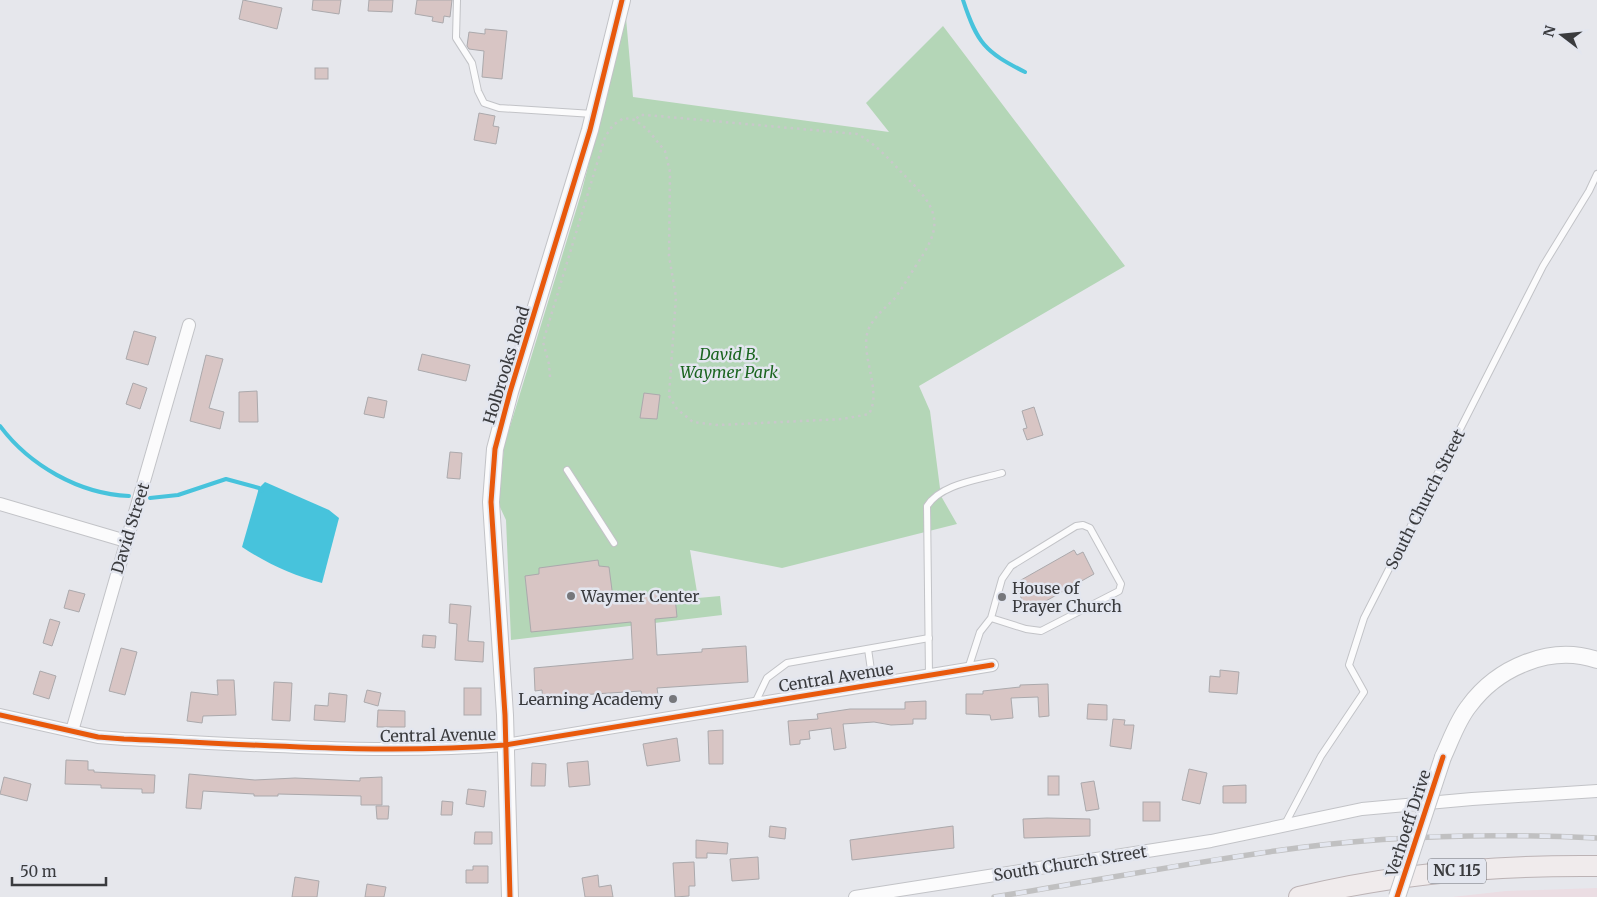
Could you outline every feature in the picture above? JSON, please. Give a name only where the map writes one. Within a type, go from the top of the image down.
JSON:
[{"type":"main road","name":"NC 115","points":[[1300,897],[1367,883],[1441,872],[1508,867],[1597,866]]},
{"type":"street","name":"Holbrooks Road","points":[[510,897],[499,592],[491,502],[496,449],[510,392],[594,114],[622,0]]},
{"type":"street","name":"David Street","points":[[72,732],[190,325]]},
{"type":"street","points":[[0,504],[126,541]]},
{"type":"street","name":"Verhoeff Drive","points":[[1397,897],[1443,757],[1468,707],[1498,676],[1512,668],[1543,658],[1576,656],[1597,660]]},
{"type":"street","name":"Central Avenue","points":[[0,716],[72,732],[124,739],[434,749],[505,745],[992,665]]},
{"type":"street","name":"South Church Street","points":[[855,897],[1211,841],[1362,809],[1597,791]]},
{"type":"lane","points":[[457,0],[456,38],[472,63],[478,91],[484,103],[499,108],[594,114]]},
{"type":"lane","name":"South Church Street","points":[[1285,825],[1321,756],[1364,692],[1349,665],[1364,618],[1543,266],[1589,192],[1597,174]]},
{"type":"lane","points":[[567,470],[614,543]]},
{"type":"lane","points":[[930,675],[927,506],[933,497],[947,489],[1002,473]]},
{"type":"lane","points":[[968,669],[980,632],[991,618],[1002,579],[1011,566],[1076,526],[1083,525],[1090,528],[1121,584],[1119,591],[1041,631],[1026,629],[991,618]]},
{"type":"lane","points":[[755,703],[767,678],[787,662],[929,638]]},
{"type":"lane","points":[[868,649],[873,684]]},
{"type":"path","points":[[550,377],[549,364],[543,342],[605,137],[613,124],[624,118],[635,120],[648,130],[666,151],[670,172],[669,256],[676,297],[669,396],[677,409],[693,422],[718,425],[843,419],[869,414],[873,398],[867,341],[869,329],[895,298],[929,247],[936,228],[933,213],[921,191],[868,140],[857,134],[646,115],[640,115],[635,120]]},
{"type":"shaded area","points":[[1597,888],[1597,897],[1452,897],[1506,891]]},
{"type":"green space","name":"David B. Waymer Park","points":[[626,18],[633,97],[889,132],[866,103],[943,26],[1125,266],[919,386],[930,411],[941,496],[957,524],[782,568],[690,550],[698,598],[720,596],[722,615],[511,640],[506,520],[499,505],[504,446],[581,194]]},
{"type":"water","points":[[265,482],[329,510],[339,518],[322,583],[280,568],[242,547],[259,488]]},
{"type":"building","points":[[243,0],[282,8],[277,29],[239,19]]},
{"type":"building","points":[[313,0],[341,0],[339,14],[312,10]]},
{"type":"building","points":[[369,0],[393,0],[392,12],[368,11]]},
{"type":"building","points":[[417,0],[452,0],[450,17],[444,16],[443,23],[432,21],[433,17],[415,14]]},
{"type":"building","points":[[485,29],[507,31],[502,79],[482,77],[484,51],[469,49],[467,46],[469,32],[485,34]]},
{"type":"building","points":[[315,68],[328,68],[328,79],[315,79]]},
{"type":"building","points":[[479,113],[495,116],[493,126],[499,127],[496,144],[474,140]]},
{"type":"building","points":[[134,331],[156,337],[148,365],[126,359]]},
{"type":"building","points":[[422,354],[470,365],[466,381],[418,370]]},
{"type":"building","points":[[206,355],[223,359],[209,408],[224,412],[220,429],[190,421]]},
{"type":"building","points":[[133,383],[147,388],[140,409],[126,404]]},
{"type":"building","points":[[257,391],[258,422],[239,422],[239,392]]},
{"type":"building","points":[[644,393],[660,395],[657,419],[640,418]]},
{"type":"building","points":[[368,397],[387,401],[384,418],[364,414]]},
{"type":"building","points":[[1034,407],[1043,435],[1027,440],[1023,429],[1027,428],[1022,411]]},
{"type":"building","points":[[450,452],[462,453],[460,479],[447,478]]},
{"type":"building","points":[[1074,550],[1077,555],[1083,552],[1094,574],[1028,611],[1014,584]]},
{"type":"building","points":[[598,560],[599,566],[609,567],[613,598],[667,592],[668,598],[675,597],[677,617],[655,619],[657,655],[702,652],[702,649],[746,646],[748,682],[657,688],[658,695],[642,696],[641,691],[579,695],[580,700],[543,703],[542,690],[535,691],[534,668],[633,659],[631,622],[531,632],[525,576],[539,574],[539,568]]},
{"type":"building","points":[[69,590],[85,594],[79,612],[64,608]]},
{"type":"building","points":[[450,604],[471,606],[468,641],[484,642],[483,662],[455,660],[457,624],[449,623]]},
{"type":"building","points":[[50,619],[60,622],[52,646],[43,643]]},
{"type":"building","points":[[423,635],[436,636],[435,648],[422,647]]},
{"type":"building","points":[[121,648],[137,652],[125,695],[109,691]]},
{"type":"building","points":[[1220,670],[1239,672],[1237,694],[1209,692],[1210,676],[1220,677]]},
{"type":"building","points":[[40,671],[56,676],[49,699],[33,694]]},
{"type":"building","points":[[217,680],[234,680],[236,715],[203,716],[202,723],[187,721],[191,692],[218,695]]},
{"type":"building","points":[[274,682],[292,683],[290,721],[272,720]]},
{"type":"building","points":[[1048,684],[1049,716],[1039,717],[1038,697],[1011,698],[1013,718],[991,720],[990,715],[966,714],[966,694],[983,694],[983,691],[1020,687],[1020,685]]},
{"type":"building","points":[[464,688],[481,688],[481,715],[464,715]]},
{"type":"building","points":[[367,690],[381,693],[378,706],[364,702]]},
{"type":"building","points":[[329,693],[347,695],[345,722],[314,720],[315,705],[328,706]]},
{"type":"building","points":[[926,701],[926,719],[913,719],[913,724],[891,725],[874,722],[843,724],[846,748],[834,750],[831,728],[809,731],[810,739],[800,740],[800,744],[790,745],[788,721],[818,719],[817,714],[850,709],[905,709],[905,702]]},
{"type":"building","points":[[1088,704],[1107,705],[1107,720],[1087,719]]},
{"type":"building","points":[[378,710],[405,711],[405,727],[377,727]]},
{"type":"building","points":[[1113,719],[1125,720],[1124,725],[1134,725],[1131,749],[1110,746]]},
{"type":"building","points":[[723,730],[723,764],[709,764],[708,731]]},
{"type":"building","points":[[677,738],[680,761],[647,766],[643,744]]},
{"type":"building","points":[[66,760],[88,761],[88,770],[94,770],[94,772],[155,775],[154,793],[142,793],[142,789],[101,788],[101,785],[65,784]]},
{"type":"building","points":[[588,761],[590,785],[569,787],[567,763]]},
{"type":"building","points":[[532,763],[546,764],[545,786],[531,786]]},
{"type":"building","points":[[1189,769],[1207,773],[1200,804],[1182,800]]},
{"type":"building","points":[[189,774],[255,780],[295,778],[360,781],[360,778],[382,777],[382,805],[361,805],[361,796],[278,794],[278,796],[254,796],[254,794],[203,791],[201,809],[186,808]]},
{"type":"building","points":[[1048,776],[1059,776],[1059,795],[1048,795]]},
{"type":"building","points":[[4,777],[31,784],[27,801],[0,794]]},
{"type":"building","points":[[1094,781],[1099,809],[1086,811],[1081,783]]},
{"type":"building","points":[[1246,785],[1246,803],[1223,803],[1223,786]]},
{"type":"building","points":[[468,789],[486,791],[484,807],[466,804]]},
{"type":"building","points":[[442,801],[453,802],[452,815],[441,815]]},
{"type":"building","points":[[1143,802],[1160,802],[1160,821],[1143,821]]},
{"type":"building","points":[[376,806],[389,806],[388,819],[377,819]]},
{"type":"building","points":[[1023,819],[1090,819],[1090,836],[1024,838]]},
{"type":"building","points":[[770,826],[786,828],[785,839],[769,837]]},
{"type":"building","points":[[953,826],[954,848],[852,860],[850,840]]},
{"type":"building","points":[[475,832],[492,832],[492,844],[474,844]]},
{"type":"building","points":[[696,840],[728,843],[727,854],[707,853],[707,858],[696,858]]},
{"type":"building","points":[[758,857],[759,879],[732,881],[730,859]]},
{"type":"building","points":[[694,862],[695,886],[689,886],[689,896],[675,897],[673,863]]},
{"type":"building","points":[[473,866],[488,866],[488,883],[466,883],[466,870],[473,870]]},
{"type":"building","points":[[598,875],[599,887],[611,885],[613,897],[585,897],[582,878]]},
{"type":"building","points":[[295,877],[319,881],[317,897],[292,897]]},
{"type":"building","points":[[367,884],[386,887],[384,897],[365,897]]},
{"type":"waterway","points":[[963,0],[973,27],[984,45],[1000,58],[1025,72]]},
{"type":"waterway","points":[[0,426],[25,453],[57,475],[92,490],[129,496]]},
{"type":"waterway","points":[[150,498],[178,495],[226,479],[259,488],[261,491]]},
{"type":"railway","points":[[994,897],[1240,856],[1355,842],[1476,836],[1597,838]]},
{"type":"cycle path","points":[[510,897],[505,715],[491,502],[495,449],[510,392],[590,130],[622,0]]},
{"type":"cycle path","points":[[0,715],[98,737],[124,739],[314,748],[457,748],[505,745],[992,665]]},
{"type":"cycle path","points":[[1397,897],[1443,757]]},
{"type":"place","name":"Waymer Center","points":[[571,596]]},
{"type":"place","name":"House of Prayer Church","points":[[1002,597]]},
{"type":"place","name":"Learning Academy","points":[[673,699]]}]
